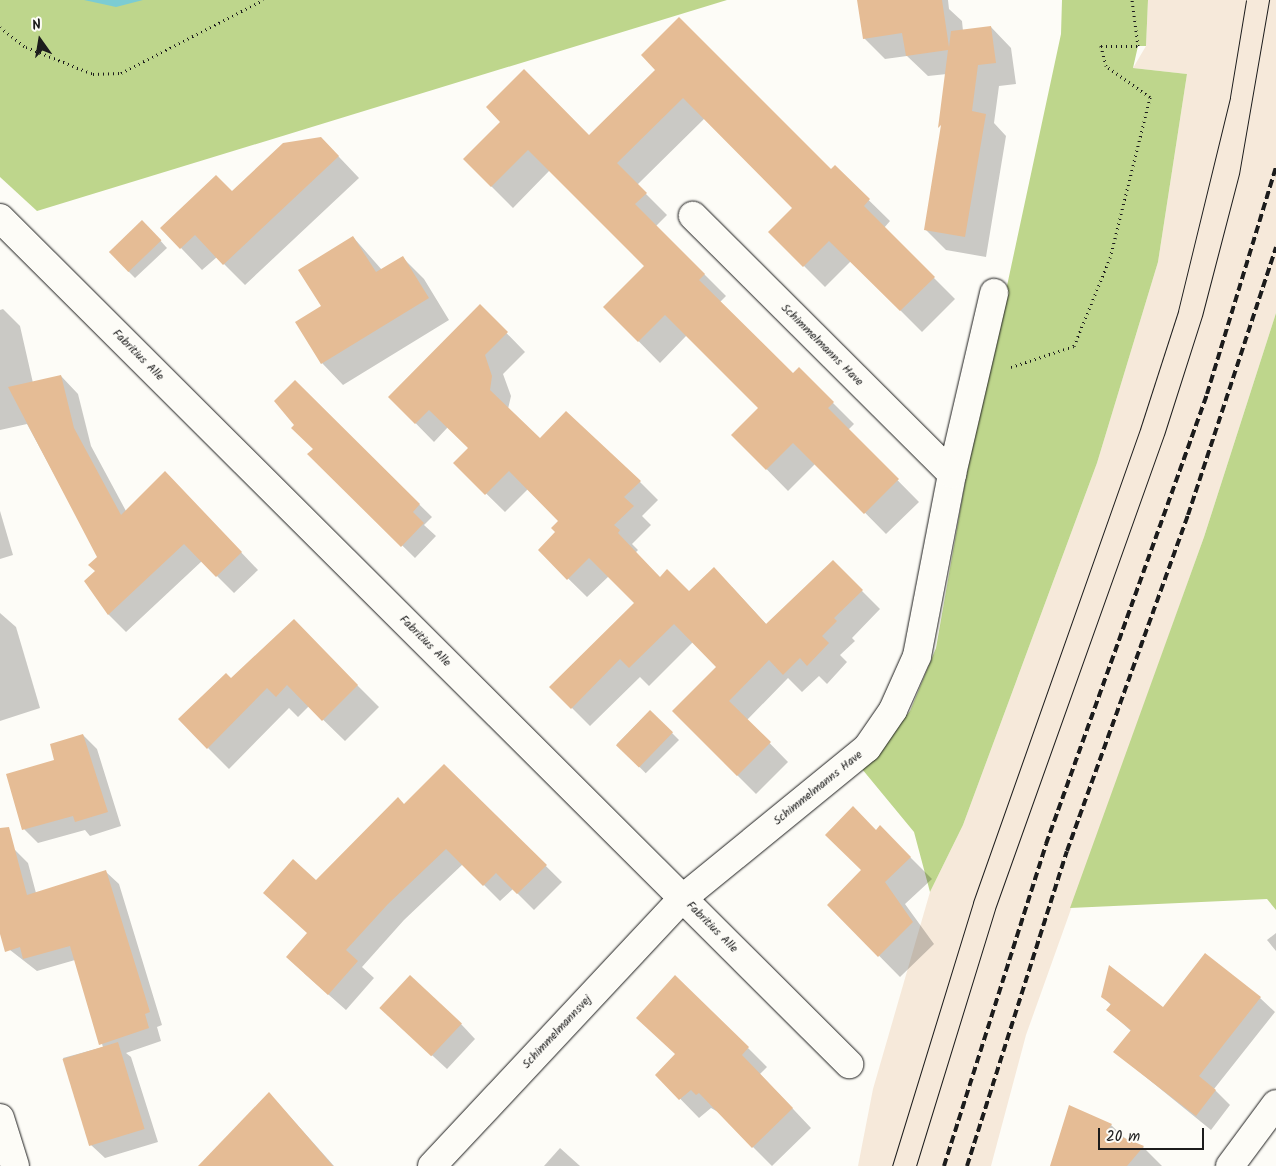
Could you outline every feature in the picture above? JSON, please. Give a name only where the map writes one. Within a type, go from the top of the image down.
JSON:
[{"type":"street","name":"Schimmelmanns Have","points":[[693,216],[952,474]]},
{"type":"street","name":"Fabritius Alle","points":[[0,218],[849,1064]]},
{"type":"street","name":"Schimmelmanns Have","points":[[683,898],[868,748],[893,710],[917,656],[972,379],[994,293]]},
{"type":"street","name":"Schimmelmannsvej","points":[[432,1166],[683,898]]},
{"type":"street","points":[[1230,1166],[1276,1104]]},
{"type":"street","points":[[0,1118],[15,1166]]},
{"type":"path","points":[[0,27],[26,47],[93,74],[122,73],[263,0]]},
{"type":"path","points":[[972,379],[1074,346],[1110,258],[1150,97],[1106,66],[1102,46],[1138,46],[1132,0]]},
{"type":"shaded area","points":[[1148,0],[1276,0],[1276,313],[1204,537],[1026,1035],[991,1166],[858,1166],[873,1089],[930,892],[963,825],[1097,463],[1158,262],[1187,74],[1133,68],[1146,46]]},
{"type":"green space","points":[[0,0],[727,0],[37,211],[0,177]]},
{"type":"green space","points":[[1062,0],[1148,0],[1146,46],[1138,46],[1133,68],[1187,74],[1158,262],[1097,463],[963,825],[930,892],[914,832],[862,769],[910,711],[936,648],[966,477],[1061,34]]},
{"type":"green space","points":[[1276,313],[1276,910],[1267,899],[1070,908],[1204,537]]},
{"type":"water","points":[[84,0],[143,0],[116,7]]},
{"type":"building","points":[[857,0],[942,0],[949,47],[951,31],[991,26],[996,63],[978,65],[972,111],[986,114],[965,237],[924,230],[941,125],[938,128],[948,50],[906,56],[902,33],[863,39]]},
{"type":"building","points":[[679,17],[831,169],[835,165],[870,199],[864,206],[935,277],[900,311],[829,241],[803,267],[768,232],[792,208],[683,98],[617,163],[647,193],[635,204],[705,274],[699,280],[793,373],[799,367],[834,402],[828,408],[899,479],[864,514],[793,443],[766,470],[731,435],[758,408],[665,315],[638,342],[603,307],[644,266],[528,150],[491,187],[463,159],[500,122],[486,107],[524,69],[589,135],[655,70],[641,55]]},
{"type":"building","points":[[321,137],[339,156],[223,265],[195,235],[180,249],[160,228],[216,175],[232,191],[283,143]]},
{"type":"building","points":[[142,220],[161,240],[128,272],[109,252]]},
{"type":"building","points":[[353,236],[376,272],[403,256],[429,298],[321,364],[295,322],[321,306],[298,270]]},
{"type":"building","points":[[480,304],[508,332],[485,355],[492,376],[490,390],[540,438],[566,411],[641,481],[624,497],[634,506],[614,525],[620,530],[618,533],[660,577],[667,569],[689,591],[714,567],[766,624],[833,560],[863,590],[834,618],[837,621],[822,636],[829,643],[807,666],[800,658],[783,675],[769,660],[729,701],[771,742],[737,776],[672,711],[716,667],[674,624],[629,668],[620,659],[571,709],[549,687],[634,603],[589,558],[567,580],[538,550],[555,532],[551,528],[558,521],[509,471],[485,495],[453,463],[468,448],[429,410],[415,424],[388,397]]},
{"type":"building","points":[[61,375],[74,428],[121,515],[165,471],[242,552],[216,577],[184,544],[108,615],[84,581],[95,571],[88,565],[97,557],[8,387]]},
{"type":"building","points":[[295,380],[420,504],[413,512],[424,523],[401,547],[307,454],[313,449],[291,428],[294,425],[274,401]]},
{"type":"building","points":[[294,619],[358,685],[322,721],[287,685],[276,697],[267,688],[207,749],[178,719],[226,673],[231,678]]},
{"type":"building","points":[[650,710],[673,732],[639,767],[616,745]]},
{"type":"building","points":[[83,734],[108,812],[75,822],[73,816],[22,830],[6,774],[54,760],[50,744]]},
{"type":"building","points":[[444,764],[547,865],[517,894],[496,873],[483,886],[446,849],[388,904],[346,950],[358,961],[328,995],[286,957],[307,933],[263,893],[293,859],[316,880],[398,797],[404,804]]},
{"type":"building","points":[[853,806],[876,830],[880,825],[911,857],[885,882],[913,922],[878,957],[827,905],[861,870],[825,835]]},
{"type":"building","points":[[9,827],[27,895],[106,870],[150,1012],[145,1014],[149,1028],[99,1045],[70,946],[23,959],[20,947],[5,952],[0,934],[0,828]]},
{"type":"building","points":[[1205,953],[1261,997],[1199,1076],[1216,1090],[1196,1116],[1113,1052],[1131,1030],[1106,1010],[1111,1004],[1101,997],[1109,965],[1163,1007]]},
{"type":"building","points":[[410,975],[462,1023],[431,1056],[379,1008]]},
{"type":"building","points":[[675,975],[749,1047],[742,1055],[793,1108],[752,1148],[699,1093],[696,1095],[691,1090],[679,1100],[655,1075],[675,1054],[636,1018]]},
{"type":"building","points":[[118,1042],[145,1129],[89,1146],[63,1059]]},
{"type":"building","points":[[269,1092],[333,1166],[198,1166]]},
{"type":"building","points":[[1069,1105],[1112,1124],[1107,1131],[1144,1146],[1127,1166],[1050,1166]]},
{"type":"tram line","points":[[892,1166],[973,902],[1140,429],[1178,311],[1230,97],[1246,0]]},
{"type":"tram line","points":[[916,1166],[995,909],[1164,435],[1202,316],[1239,174],[1269,0]]},
{"type":"railway","points":[[944,1166],[1046,844],[1207,394],[1276,167]]},
{"type":"railway","points":[[967,1166],[1067,851],[1188,515],[1276,247]]}]
